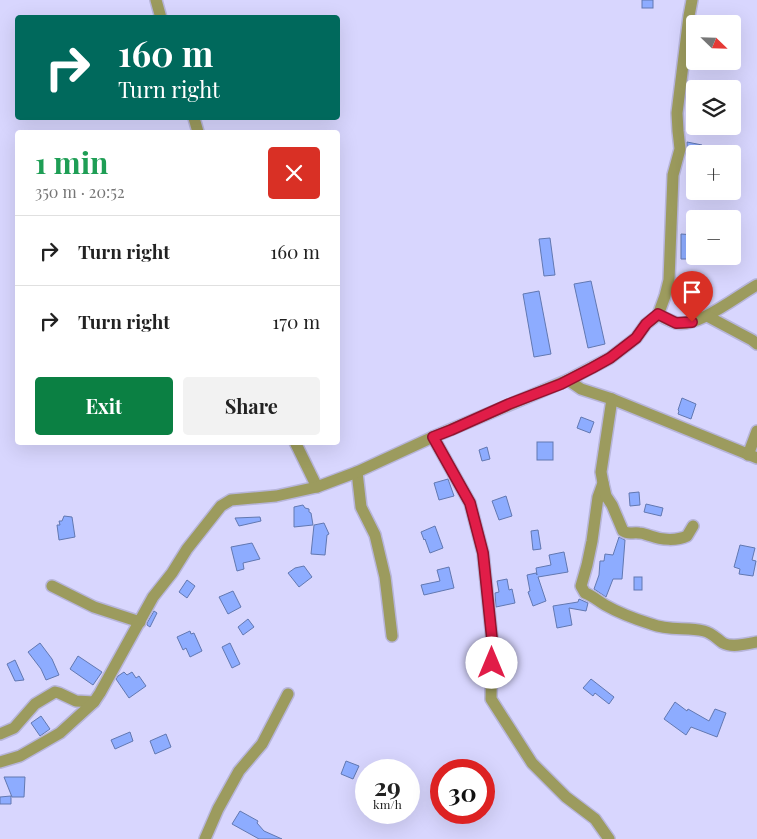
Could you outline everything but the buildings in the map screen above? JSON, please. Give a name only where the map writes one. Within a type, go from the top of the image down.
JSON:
[{"type":"street","points":[[156,0],[160,15]]},
{"type":"street","points":[[0,762],[20,756],[60,733],[94,702],[154,597],[221,506],[231,500],[276,496],[317,487],[357,472],[433,437],[568,380],[610,358],[636,338],[646,324],[658,314],[670,280],[673,175],[680,149],[678,114],[692,0]]},
{"type":"street","points":[[658,314],[676,323],[692,322],[707,316],[757,285]]},
{"type":"street","points":[[707,316],[757,344]]},
{"type":"street","points":[[568,380],[581,389],[612,399],[753,456],[757,432]]},
{"type":"street","points":[[612,399],[601,472],[606,496],[623,531],[631,534],[639,533],[659,539],[682,538],[687,536],[693,526]]},
{"type":"street","points":[[433,437],[470,503],[483,553],[492,639],[491,699],[532,763],[566,796],[595,819],[604,837]]},
{"type":"street","points":[[296,445],[317,487]]},
{"type":"street","points":[[357,472],[361,507],[375,535],[385,577],[392,636]]},
{"type":"street","points":[[603,484],[598,497],[592,541],[581,586],[585,593],[605,605],[666,629],[704,631],[730,645],[757,642]]},
{"type":"street","points":[[52,586],[94,607],[140,622]]},
{"type":"street","points":[[0,734],[14,728],[35,704],[55,692],[76,701],[94,702]]},
{"type":"street","points":[[207,838],[218,809],[239,771],[262,744],[288,694]]},
{"type":"route","points":[[492,663],[492,639],[483,553],[470,503],[433,437],[561,384],[592,368],[610,358],[636,338],[646,324],[658,314],[676,323],[692,322]]}]
